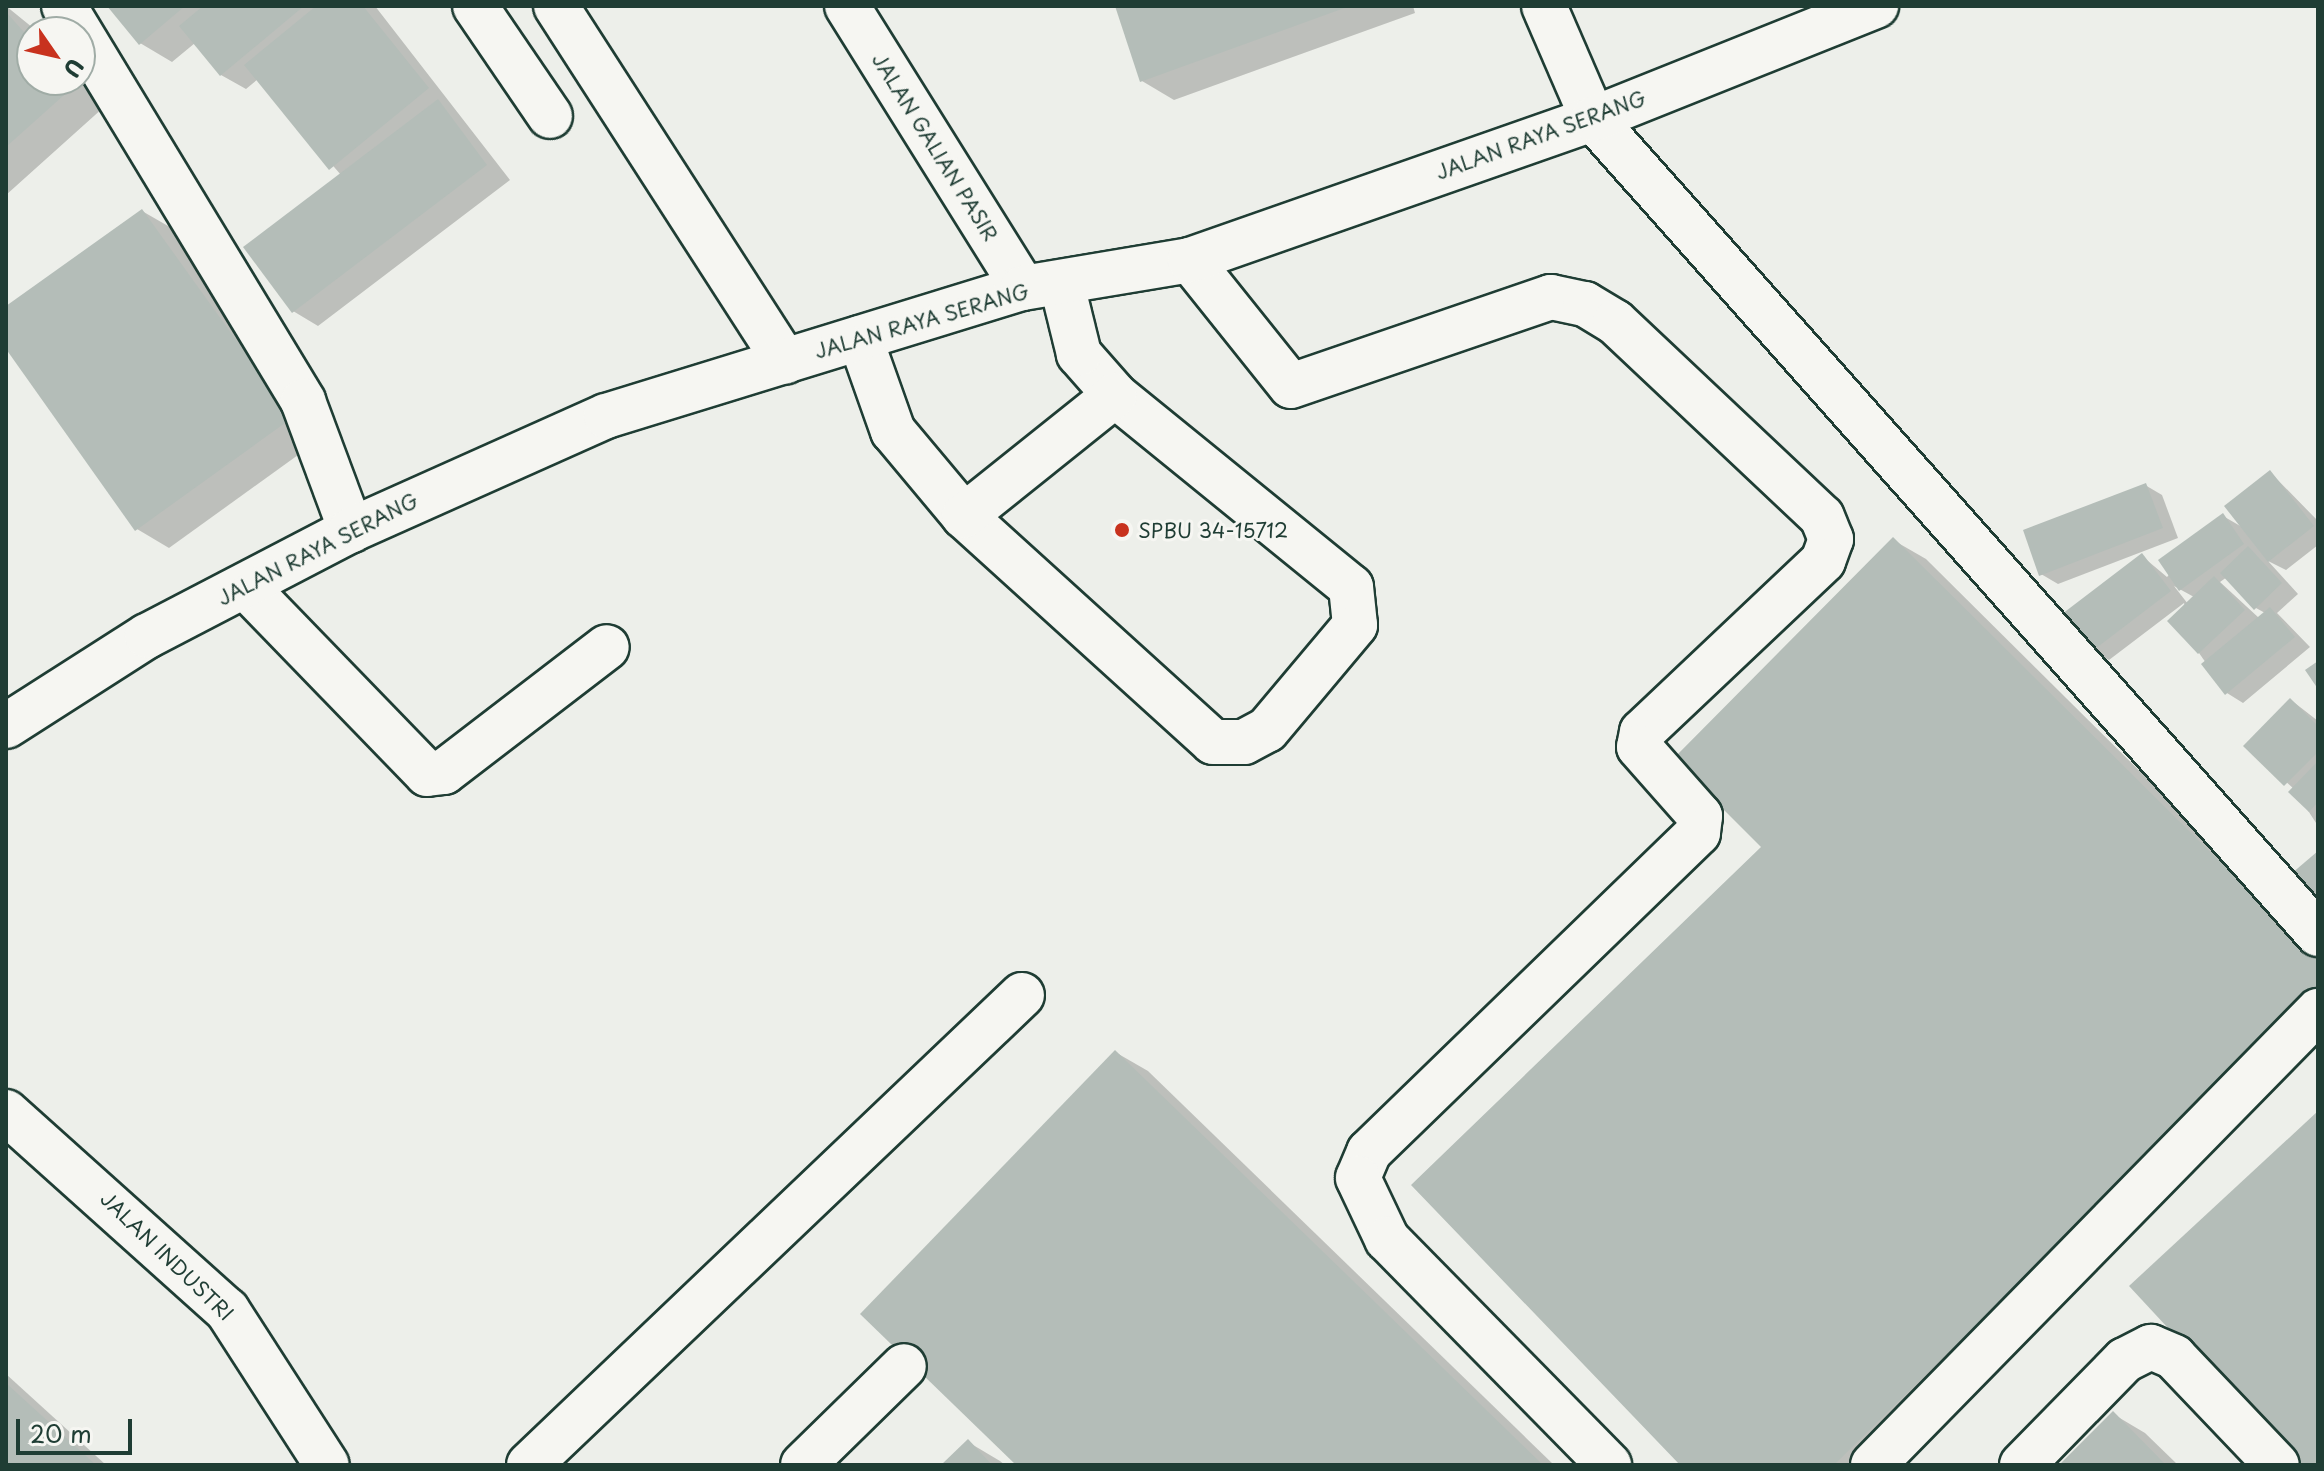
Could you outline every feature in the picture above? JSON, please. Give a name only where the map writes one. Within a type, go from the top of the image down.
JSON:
[{"type":"main road","points":[[64,6],[303,401],[351,530]]},
{"type":"main road","points":[[475,6],[550,116]]},
{"type":"main road","points":[[556,6],[785,362]]},
{"type":"main road","name":"JALAN GALIAN PASIR","points":[[847,6],[1043,287],[1079,354],[1115,395],[1351,587],[1355,625],[1267,730],[1244,742],[1213,742],[964,516],[893,431],[860,338]]},
{"type":"main road","points":[[1544,6],[1593,119],[2318,934]]},
{"type":"main road","name":"JALAN RAYA SERANG","points":[[6,726],[147,636],[351,530],[606,416],[860,338],[1043,287],[1190,260],[1593,119],[1876,6]]},
{"type":"main road","points":[[1190,260],[1291,386],[1551,297],[1585,304],[1615,322],[1822,517],[1831,539],[1823,561],[1642,732],[1639,747],[1700,816],[1698,833],[1369,1152],[1358,1178],[1387,1239],[1609,1465]]},
{"type":"main road","points":[[964,516],[1115,395]]},
{"type":"main road","points":[[246,587],[427,774],[444,772],[607,647]]},
{"type":"main road","points":[[529,1465],[1022,995]]},
{"type":"main road","points":[[1873,1465],[2318,1011]]},
{"type":"main road","name":"JALAN INDUSTRI","points":[[6,1112],[227,1310],[327,1465]]},
{"type":"main road","points":[[2022,1465],[2125,1360],[2151,1347],[2174,1357],[2277,1465]]},
{"type":"main road","points":[[803,1465],[904,1366]]},
{"type":"building","points":[[107,6],[185,6],[139,45]]},
{"type":"building","points":[[203,6],[304,6],[220,76],[179,26]]},
{"type":"building","points":[[316,6],[363,6],[429,88],[329,170],[244,65]]},
{"type":"building","points":[[1115,6],[1350,6],[1140,82]]},
{"type":"building","points":[[6,12],[16,23],[16,96],[63,96],[6,147]]},
{"type":"building","points":[[438,99],[487,165],[292,313],[243,247]]},
{"type":"building","points":[[142,209],[292,418],[135,531],[6,349],[6,306]]},
{"type":"building","points":[[2270,470],[2314,526],[2268,562],[2224,506]]},
{"type":"building","points":[[2146,483],[2163,528],[2039,576],[2023,530]]},
{"type":"building","points":[[2223,513],[2244,544],[2179,591],[2158,560]]},
{"type":"building","points":[[1893,537],[2318,959],[2318,988],[1834,1465],[1680,1465],[1411,1185],[1761,847],[1673,759]]},
{"type":"building","points":[[2248,546],[2282,583],[2254,610],[2220,573]]},
{"type":"building","points":[[2142,553],[2171,591],[2091,652],[2062,614]]},
{"type":"building","points":[[2214,576],[2245,610],[2198,654],[2167,621]]},
{"type":"building","points":[[2270,607],[2295,637],[2225,695],[2201,664]]},
{"type":"building","points":[[2318,661],[2318,689],[2305,670]]},
{"type":"building","points":[[2290,698],[2318,726],[2318,752],[2284,786],[2243,746]]},
{"type":"building","points":[[2318,761],[2318,802],[2309,812],[2288,792]]},
{"type":"building","points":[[2318,851],[2318,907],[2291,874]]},
{"type":"building","points":[[1115,1050],[1543,1465],[1016,1465],[860,1314]]},
{"type":"building","points":[[2318,1111],[2318,1465],[2295,1465],[2129,1286]]},
{"type":"building","points":[[6,1383],[96,1465],[6,1465]]},
{"type":"building","points":[[2113,1411],[2166,1465],[2059,1465]]},
{"type":"building","points":[[968,1439],[992,1465],[941,1465]]},
{"type":"place","name":"SPBU 34-15712","points":[[1122,530]]}]
